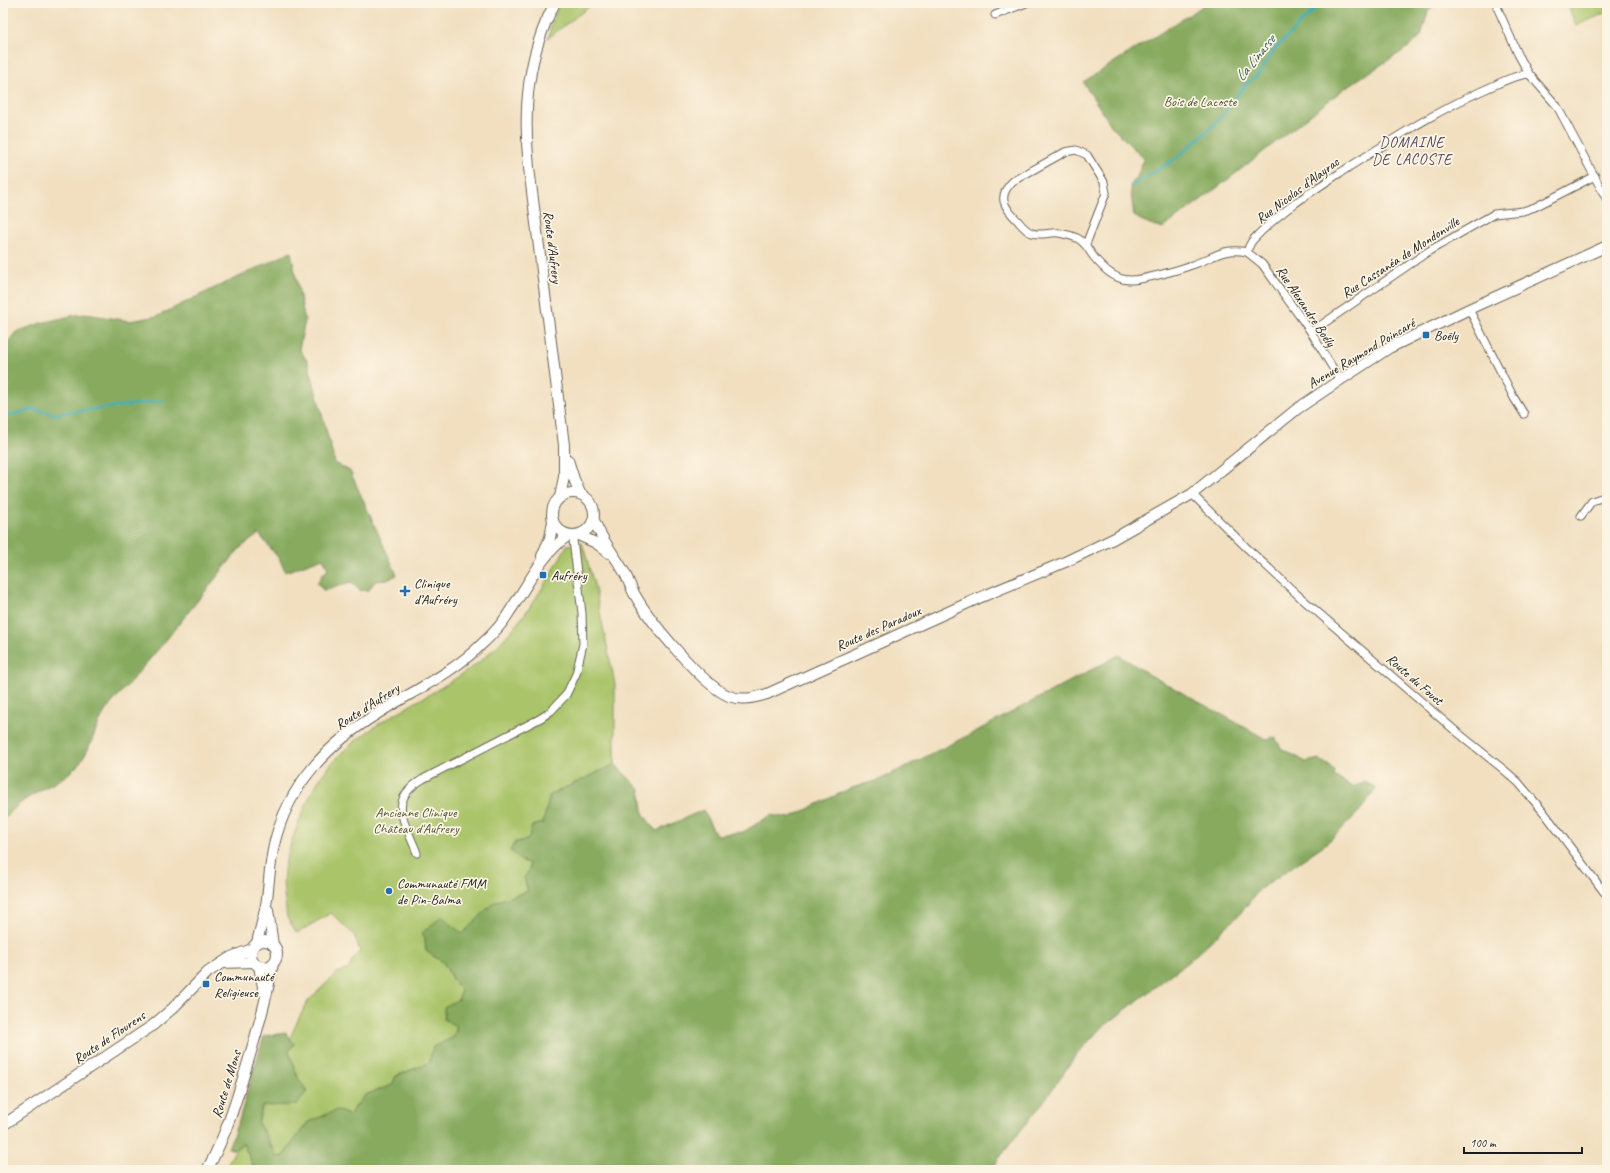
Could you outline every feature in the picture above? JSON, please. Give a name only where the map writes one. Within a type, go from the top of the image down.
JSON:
[{"type":"main road","name":"Route d'Aufrery","points":[[554,3],[535,53],[530,74],[526,106],[527,151],[564,445],[564,477],[560,497]]},
{"type":"main road","name":"Avenue Raymond Poincaré","points":[[1192,494],[1297,409],[1389,348],[1469,309],[1607,246]]},
{"type":"main road","name":"Route d'Aufrery","points":[[564,445],[580,494]]},
{"type":"main road","points":[[573,535],[585,532],[594,520],[595,514],[591,501],[580,494],[573,492],[560,497],[552,508],[553,521],[556,528],[562,532],[596,543],[606,550],[619,563]]},
{"type":"main road","name":"Route des Paradoux","points":[[619,563],[652,621],[683,656],[710,684],[718,690],[732,697],[745,699],[767,694],[979,598],[1081,554],[1140,524],[1192,494]]},
{"type":"main road","points":[[594,520],[605,542],[619,563]]},
{"type":"main road","name":"Route d'Aufrery","points":[[536,570],[550,538],[553,521]]},
{"type":"main road","name":"Route d'Aufrery","points":[[254,946],[266,900],[270,863],[281,821],[303,780],[316,763],[335,743],[352,729],[446,673],[466,658],[496,630],[510,612],[536,570],[557,543],[573,535]]},
{"type":"main road","name":"Route d'Aufrery","points":[[266,900],[273,944]]},
{"type":"main road","points":[[223,963],[256,964],[266,966],[273,963],[276,954],[273,944],[263,941],[254,946],[251,956],[256,964]]},
{"type":"main road","name":"Route de Flourens","points":[[3,1125],[152,1026],[173,1008],[208,972],[230,957],[254,946]]},
{"type":"main road","name":"Route de Mons","points":[[207,1170],[224,1136],[233,1111],[264,1004],[273,963]]},
{"type":"main road","name":"Route de Mons","points":[[256,964],[263,981],[264,1004]]},
{"type":"street","points":[[995,16],[1026,3]]},
{"type":"street","points":[[1497,7],[1518,54],[1529,74],[1557,106],[1607,200]]},
{"type":"street","name":"Rue Nicolas d'Alayrac","points":[[1247,252],[1251,242],[1286,211],[1337,175],[1421,121],[1446,107],[1471,96],[1520,75],[1529,74]]},
{"type":"street","points":[[1086,244],[1106,193],[1104,182],[1087,155],[1076,150],[1065,152],[1013,181],[1008,186],[1004,197],[1006,208],[1025,229],[1040,235],[1058,233],[1077,238],[1086,244],[1106,270],[1114,276],[1122,279],[1139,279],[1192,265],[1225,250],[1247,252]]},
{"type":"street","name":"Rue Cassanéa de Mondonville","points":[[1311,332],[1429,251],[1494,214],[1523,211],[1535,207],[1595,176]]},
{"type":"street","name":"Rue Alexandre Boély","points":[[1247,252],[1262,264],[1311,332],[1340,380]]},
{"type":"street","points":[[1469,309],[1514,398],[1524,414]]},
{"type":"street","name":"Route du Fouet","points":[[1192,494],[1300,597],[1446,723],[1518,782],[1546,815],[1607,896]]},
{"type":"street","points":[[1581,516],[1592,502],[1607,496]]},
{"type":"street","points":[[417,853],[401,811],[402,799],[405,792],[423,779],[541,718],[560,702],[569,689],[576,674],[583,644],[582,612],[573,535]]},
{"type":"green space","points":[[561,3],[594,3],[548,38],[553,19]]},
{"type":"green space","name":"Bois de Lacoste","points":[[1204,3],[1437,3],[1428,12],[1421,36],[1409,47],[1345,88],[1163,228],[1146,223],[1134,216],[1130,186],[1137,177],[1144,159],[1112,127],[1083,82],[1192,13],[1204,5]]},
{"type":"green space","points":[[1567,3],[1607,3],[1607,12],[1576,26]]},
{"type":"green space","points":[[291,252],[305,321],[299,349],[308,362],[335,463],[350,471],[397,575],[387,580],[375,581],[368,591],[359,590],[351,582],[324,591],[317,583],[328,569],[323,558],[285,572],[280,560],[259,534],[240,548],[162,645],[106,710],[89,748],[75,768],[54,783],[27,798],[3,820],[3,343],[8,342],[16,332],[41,323],[75,315],[87,314],[129,321],[158,316]]},
{"type":"green space","name":"Ancienne Clinique Château d'Aufrery","points":[[582,543],[594,584],[615,684],[615,764],[550,795],[543,823],[532,826],[528,840],[515,842],[510,851],[529,863],[529,871],[524,878],[528,891],[494,902],[462,934],[425,938],[426,951],[444,963],[453,981],[461,989],[457,1025],[454,1037],[433,1047],[429,1063],[396,1076],[392,1085],[365,1095],[349,1115],[308,1122],[283,1156],[276,1157],[270,1142],[258,1123],[263,1106],[298,1078],[289,1051],[294,1044],[290,1038],[308,1001],[337,973],[349,969],[352,961],[360,951],[354,935],[331,913],[297,933],[287,917],[283,885],[285,864],[292,840],[309,798],[331,764],[349,746],[369,730],[391,716],[458,677],[493,650],[518,623],[529,608],[567,545]]},
{"type":"green space","points":[[1119,655],[1150,675],[1266,739],[1275,737],[1281,748],[1306,762],[1319,759],[1335,770],[1334,776],[1352,787],[1366,782],[1376,789],[1359,812],[1328,842],[1260,889],[1239,915],[1189,961],[1098,1031],[1074,1058],[1044,1101],[990,1170],[255,1170],[243,1143],[235,1150],[228,1148],[239,1120],[264,1036],[286,1033],[294,1044],[289,1051],[298,1078],[307,1091],[297,1105],[262,1106],[258,1123],[277,1157],[283,1156],[308,1122],[337,1110],[349,1115],[365,1095],[392,1085],[396,1076],[429,1063],[433,1047],[454,1037],[457,1027],[444,1019],[444,1007],[459,999],[461,989],[453,981],[444,963],[426,951],[425,938],[422,933],[442,916],[462,934],[494,902],[528,891],[524,878],[529,871],[529,863],[521,861],[510,850],[516,842],[528,840],[532,826],[543,823],[550,795],[615,764],[640,789],[644,815],[656,831],[703,810],[716,835],[743,832],[771,815],[789,818],[851,788],[879,780],[971,734]]},
{"type":"green space","points":[[243,1143],[255,1170],[225,1170],[235,1150]]},
{"type":"waterway","name":"La Linasse","points":[[1132,186],[1177,158],[1216,123],[1247,83],[1257,76],[1275,49],[1321,3]]},
{"type":"waterway","points":[[3,417],[34,409],[54,414],[164,401]]},
{"type":"place","name":"Boëly","points":[[1426,335]]},
{"type":"place","name":"Aufréry","points":[[543,575]]},
{"type":"place","name":"Clinique d’Aufréry","points":[[405,591]]},
{"type":"place","name":"Communauté FMM de Pin-Balma","points":[[389,891]]},
{"type":"place","name":"Communauté Religieuse","points":[[206,984]]},
{"type":"district","name":"DOMAINE DE LACOSTE","points":[[1412,150]]}]
